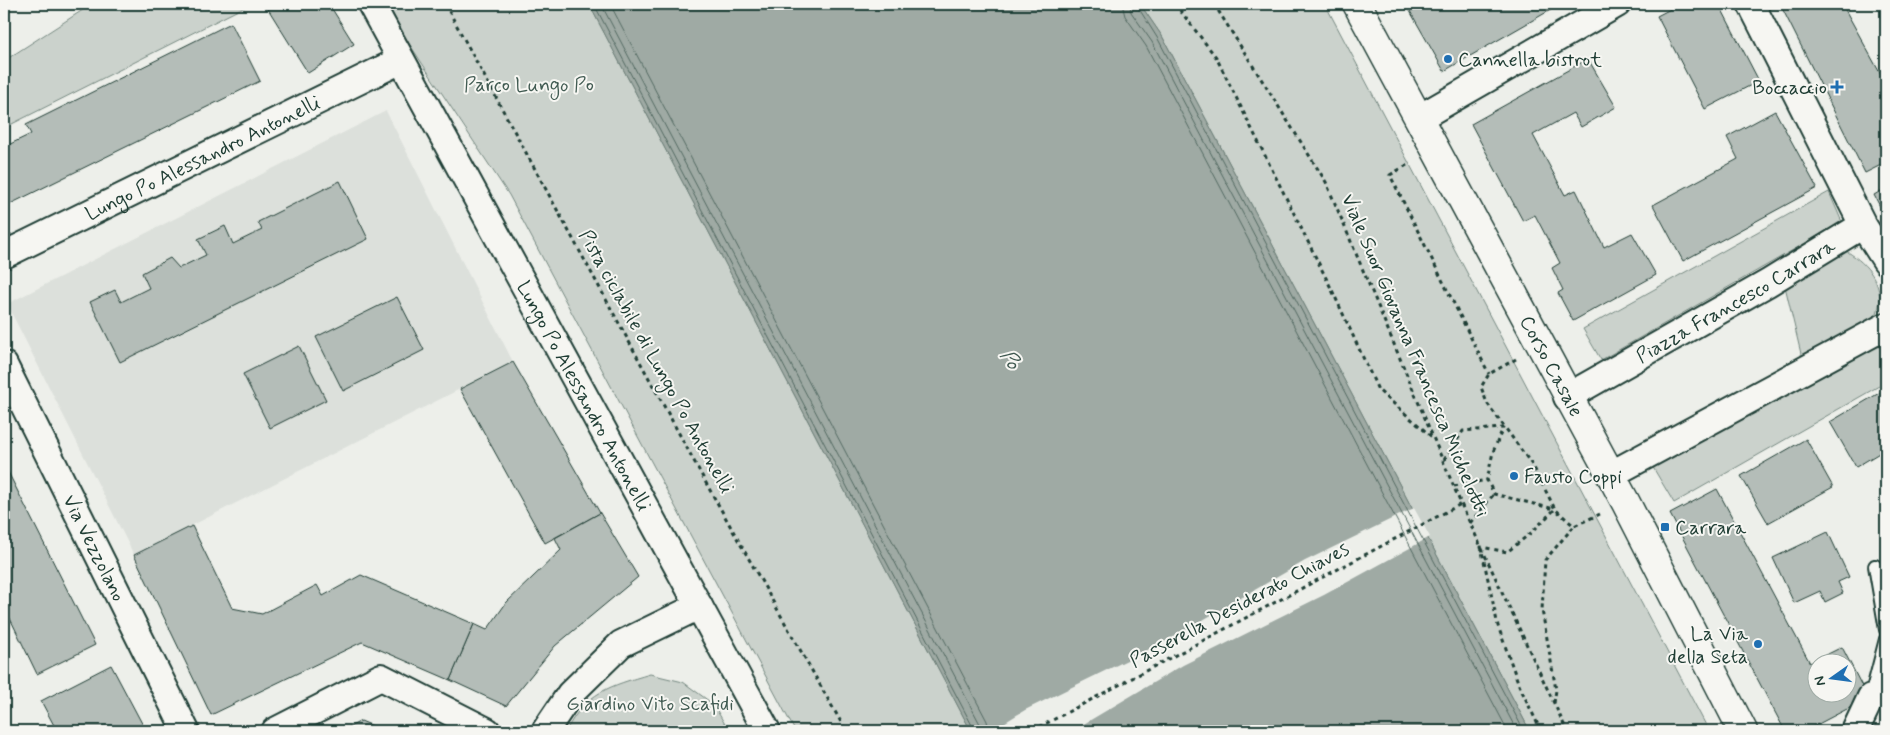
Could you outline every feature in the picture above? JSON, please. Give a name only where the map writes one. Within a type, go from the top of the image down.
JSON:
[{"type":"main road","name":"Corso Casale","points":[[1357,4],[1567,397],[1626,503],[1743,731]]},
{"type":"street","name":"Lungo Po Alessandro Antonelli","points":[[371,4],[768,731]]},
{"type":"street","points":[[1419,118],[1617,4]]},
{"type":"street","points":[[1751,4],[1863,225],[1886,259]]},
{"type":"street","name":"Lungo Po Alessandro Antonelli","points":[[4,255],[401,60]]},
{"type":"street","name":"Piazza Francesco Carrara","points":[[1567,397],[1768,282],[1863,225]]},
{"type":"street","points":[[1610,475],[1886,326]]},
{"type":"street","name":"Via Vezzolano","points":[[4,365],[186,731]]},
{"type":"street","points":[[544,731],[570,694],[622,644],[699,606]]},
{"type":"street","points":[[275,731],[381,677],[487,731]]},
{"type":"street","points":[[1855,731],[1871,697]]},
{"type":"lane","points":[[1875,566],[1886,630]]},
{"type":"lane","points":[[1871,697],[1886,639]]},
{"type":"path","name":"Pista ciclabile di Lungo Po Antonelli","points":[[445,4],[706,483],[846,731]]},
{"type":"path","points":[[1175,4],[1216,57],[1332,290],[1378,390],[1434,438]]},
{"type":"path","name":"Viale Suor Giovanna Francesca Michelotti","points":[[1214,4],[1326,182],[1461,504],[1567,731]]},
{"type":"path","points":[[1407,165],[1390,175],[1489,374]]},
{"type":"path","points":[[1544,351],[1509,362],[1489,374],[1481,387],[1487,403],[1503,428],[1533,466],[1555,509],[1574,526]]},
{"type":"path","points":[[1444,461],[1463,431],[1503,428]]},
{"type":"path","points":[[1503,428],[1493,452],[1487,480],[1494,494],[1510,500],[1555,509]]},
{"type":"path","points":[[1454,486],[1487,480]]},
{"type":"path","points":[[1470,523],[1494,494]]},
{"type":"path","points":[[1554,703],[1556,690],[1542,610],[1545,560],[1574,526],[1626,503]]},
{"type":"path","name":"Passerella Desiderato Chiaves","points":[[1032,731],[1461,504]]},
{"type":"path","points":[[1541,731],[1519,685],[1498,626],[1481,547],[1507,552],[1532,532],[1555,509]]},
{"type":"shaded area","points":[[386,111],[513,362],[134,555],[7,304]]},
{"type":"green space","points":[[92,4],[250,4],[4,128],[4,59]]},
{"type":"green space","name":"Parco Lungo Po","points":[[383,4],[589,4],[971,731],[795,731],[509,195]]},
{"type":"green space","points":[[1140,4],[1325,4],[1709,731],[1530,731],[1162,36]]},
{"type":"green space","points":[[1829,192],[1842,222],[1601,360],[1583,329]]},
{"type":"green space","points":[[1841,248],[1862,262],[1876,282],[1880,303],[1876,318],[1802,358],[1784,282]]},
{"type":"green space","points":[[1886,335],[1886,382],[1674,503],[1651,464]]},
{"type":"green space","name":"Giardino Vito Scafidi","points":[[650,674],[683,682],[713,704],[729,731],[566,731],[582,707],[600,692],[623,682]]},
{"type":"water","name":"Po","points":[[589,4],[1140,4],[1162,36],[1530,731],[971,731]]},
{"type":"pier","points":[[1414,508],[1430,537],[1324,595],[1183,665],[1072,731],[991,731],[1025,710],[1170,639],[1305,561]]},
{"type":"building","points":[[265,4],[329,4],[354,44],[308,73]]},
{"type":"building","points":[[1406,4],[1453,4],[1455,7],[1462,4],[1561,4],[1444,71]]},
{"type":"building","points":[[1680,4],[1719,4],[1759,81],[1705,109],[1657,16]]},
{"type":"building","points":[[1780,4],[1842,4],[1886,84],[1886,170],[1883,164],[1865,173]]},
{"type":"building","points":[[231,23],[260,81],[4,207],[4,147],[31,134],[26,125]]},
{"type":"building","points":[[1588,59],[1616,107],[1581,127],[1573,113],[1533,135],[1565,195],[1576,190],[1604,247],[1632,233],[1656,275],[1573,321],[1558,293],[1563,290],[1552,268],[1560,263],[1535,215],[1523,221],[1471,124]]},
{"type":"building","points":[[1775,111],[1817,188],[1683,261],[1653,205],[1738,159],[1727,137]]},
{"type":"building","points":[[340,181],[368,239],[120,362],[90,302],[115,290],[121,302],[149,288],[142,273],[170,258],[179,268],[206,255],[198,239],[225,226],[233,244],[262,230],[258,222]]},
{"type":"building","points":[[1886,188],[1886,218],[1874,195]]},
{"type":"building","points":[[397,297],[424,350],[343,391],[316,337]]},
{"type":"building","points":[[299,346],[326,400],[270,428],[243,374]]},
{"type":"building","points":[[513,362],[600,513],[545,543],[460,389]]},
{"type":"building","points":[[1886,389],[1886,449],[1856,467],[1830,422]]},
{"type":"building","points":[[1806,439],[1833,487],[1768,523],[1741,476]]},
{"type":"building","points":[[4,464],[95,645],[37,674],[4,606]]},
{"type":"building","points":[[1717,489],[1808,659],[1808,702],[1858,702],[1858,678],[1868,698],[1805,731],[1785,731],[1670,514]]},
{"type":"building","points":[[600,513],[638,577],[555,646],[506,706],[450,680],[474,624],[487,630],[506,603],[561,550],[555,538]]},
{"type":"building","points":[[192,526],[232,608],[262,614],[317,585],[323,596],[361,575],[474,624],[450,680],[362,642],[211,715],[134,555]]},
{"type":"building","points":[[1828,532],[1849,577],[1838,582],[1843,593],[1825,602],[1820,591],[1794,603],[1773,558]]},
{"type":"building","points":[[1842,647],[1845,652],[1832,652]]},
{"type":"building","points":[[111,665],[146,731],[57,731],[41,701]]},
{"type":"building","points":[[361,721],[385,731],[342,731]]},
{"type":"place","name":"Cannella bistrot","points":[[1448,59]]},
{"type":"place","name":"Boccaccio","points":[[1837,87]]},
{"type":"place","name":"Fausto Coppi","points":[[1514,476]]},
{"type":"place","name":"Carrara","points":[[1665,527]]},
{"type":"place","name":"La Via della Seta","points":[[1758,644]]}]
